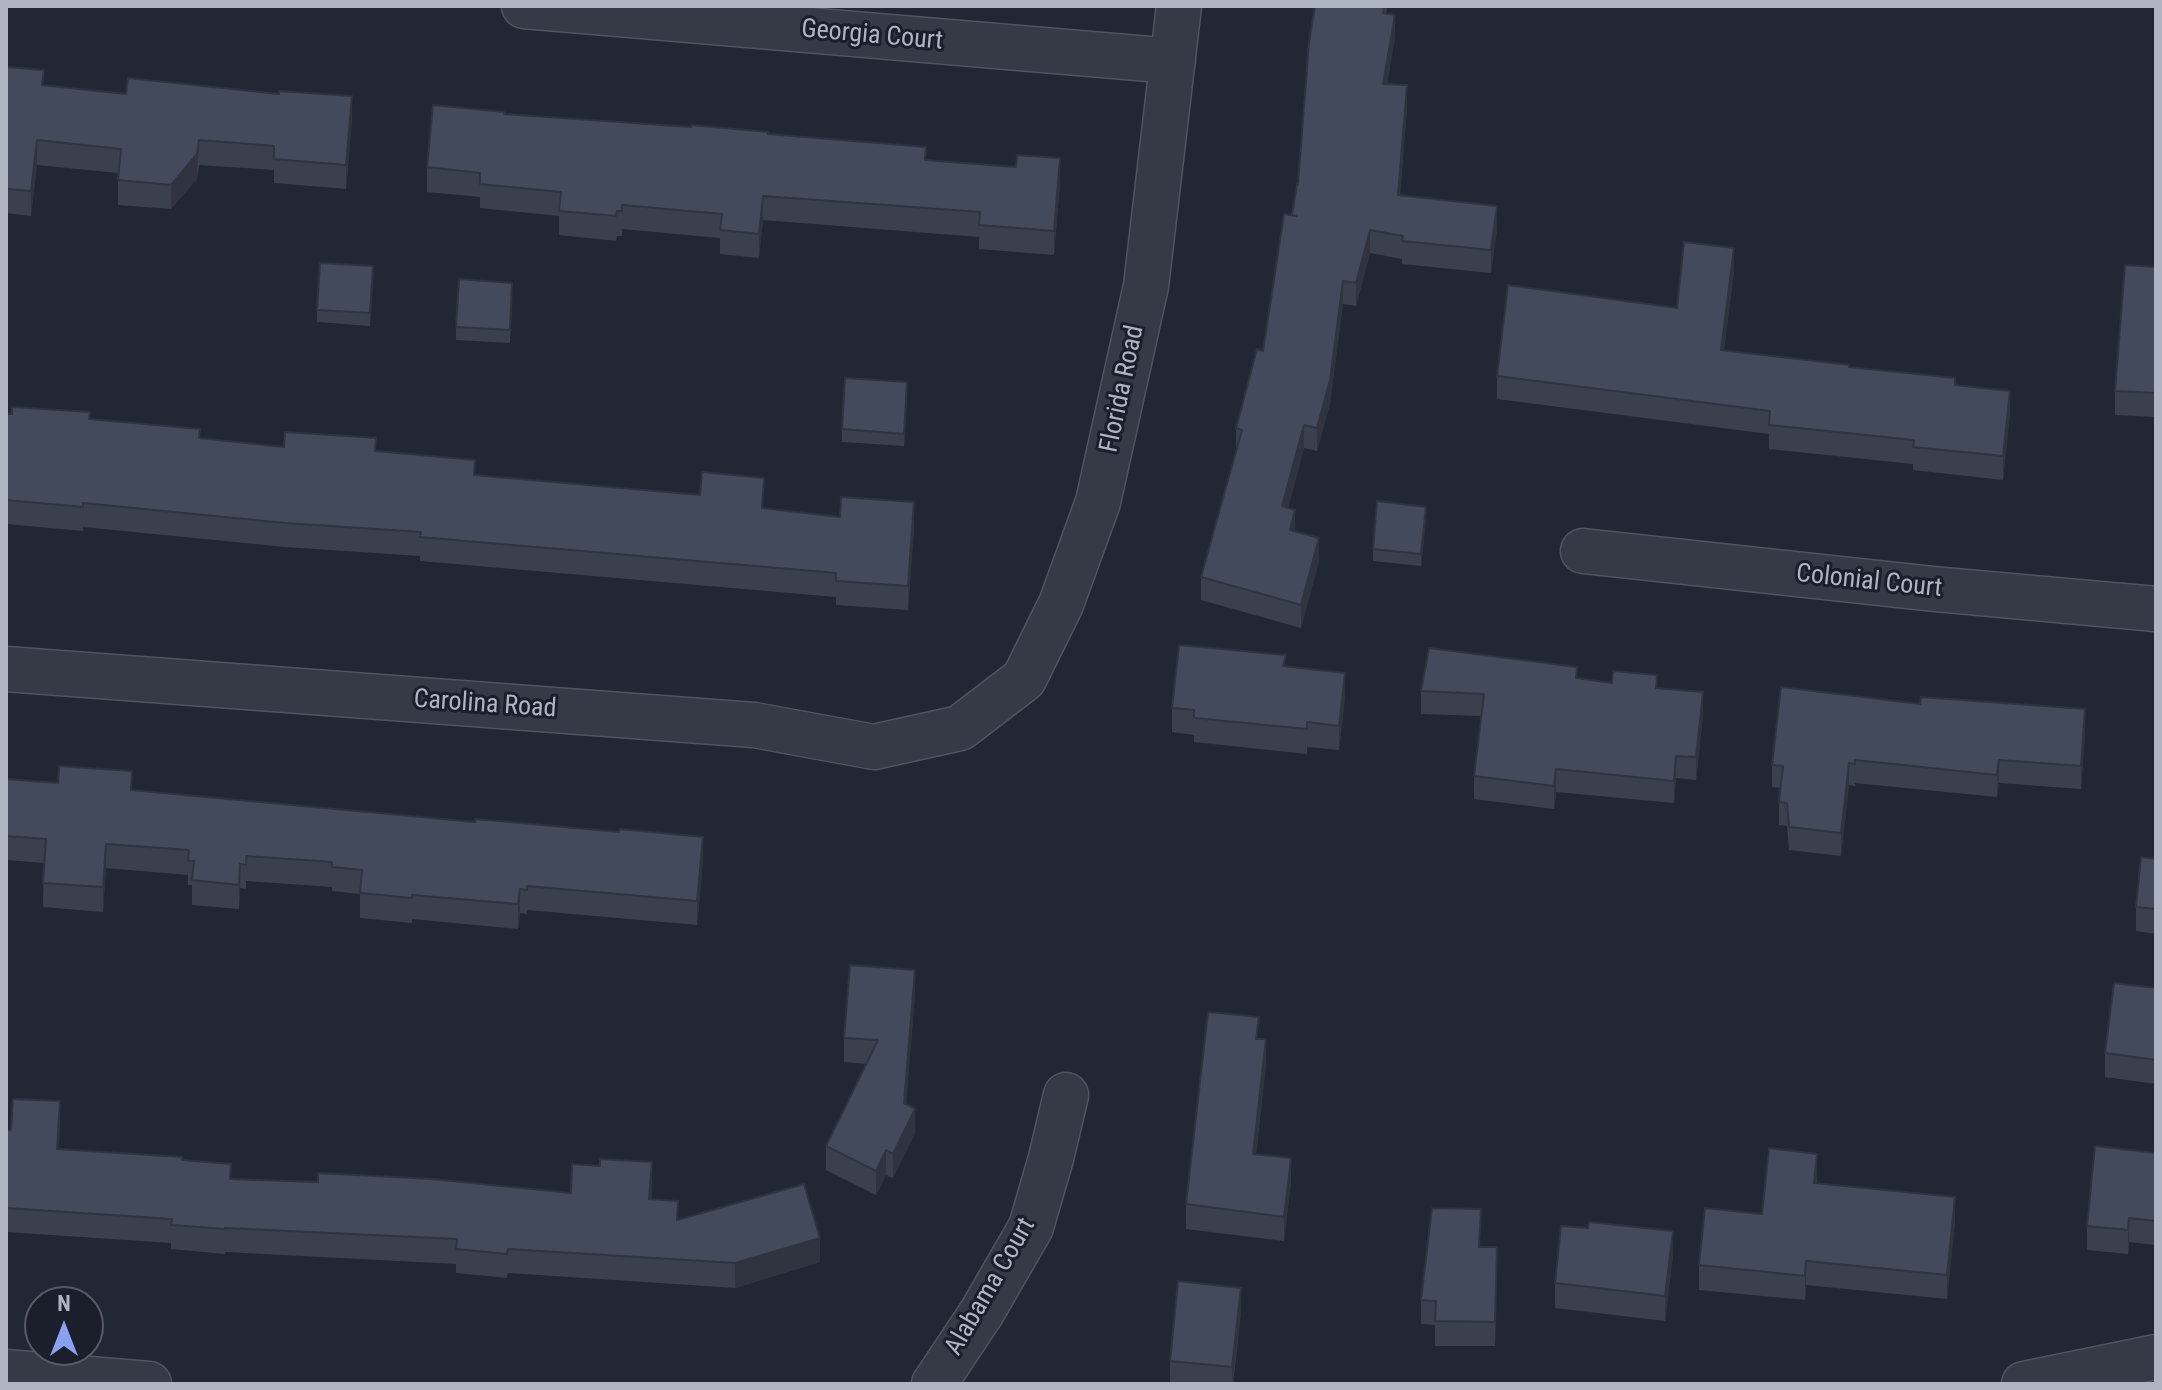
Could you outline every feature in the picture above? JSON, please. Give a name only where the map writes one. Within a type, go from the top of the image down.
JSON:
[{"type":"street","name":"Georgia Court","points":[[524,6],[1173,61]]},
{"type":"street","name":"Florida Road","points":[[960,728],[1024,679],[1061,604],[1098,502],[1146,286],[1179,6]]},
{"type":"street","name":"Colonial Court","points":[[1583,551],[1934,589],[2156,609]]},
{"type":"street","name":"Carolina Road","points":[[6,669],[754,725],[874,747],[960,728]]},
{"type":"street","name":"Alabama Court","points":[[934,1384],[982,1312],[1031,1227],[1066,1095]]},
{"type":"street","points":[[2024,1384],[2156,1357]]},
{"type":"street","points":[[6,1372],[149,1384]]},
{"type":"building","points":[[1315,6],[1384,6],[1383,13],[1395,15],[1383,84],[1407,85],[1398,195],[1497,206],[1491,250],[1402,241],[1403,236],[1370,230],[1356,283],[1343,281],[1330,380],[1317,428],[1304,425],[1282,506],[1295,510],[1290,530],[1319,538],[1301,605],[1201,577],[1242,430],[1236,428],[1257,349],[1263,351],[1284,214],[1296,216],[1292,215],[1298,184],[1309,42]]},
{"type":"building","points":[[6,67],[44,70],[42,85],[126,94],[128,78],[279,94],[279,91],[352,96],[346,165],[274,159],[274,146],[199,140],[197,154],[171,185],[118,180],[121,149],[37,140],[31,191],[6,189]]},
{"type":"building","points":[[433,105],[504,114],[692,125],[926,147],[925,160],[1016,167],[1017,155],[1060,158],[1054,231],[979,225],[980,212],[763,196],[759,234],[720,230],[722,214],[622,205],[622,211],[617,211],[616,216],[559,211],[561,192],[480,184],[480,173],[427,167]]},
{"type":"building","points":[[1684,242],[1734,248],[1721,350],[1955,378],[1955,385],[2010,391],[2003,456],[1913,447],[1914,440],[1769,425],[1770,411],[1497,376],[1508,285],[1677,308]]},
{"type":"building","points":[[320,263],[373,266],[370,313],[317,310]]},
{"type":"building","points":[[2125,265],[2156,267],[2156,393],[2115,391]]},
{"type":"building","points":[[459,279],[512,283],[510,330],[456,327]]},
{"type":"building","points":[[845,378],[907,382],[904,434],[842,429]]},
{"type":"building","points":[[12,407],[90,412],[89,419],[200,429],[199,438],[284,447],[285,432],[376,438],[375,451],[475,460],[474,475],[700,495],[702,472],[764,478],[762,508],[840,517],[841,497],[914,502],[908,586],[836,581],[836,573],[420,537],[421,532],[285,523],[83,503],[83,507],[6,500],[6,414],[12,414]]},
{"type":"building","points":[[1377,501],[1426,507],[1421,554],[1373,549]]},
{"type":"building","points":[[1179,645],[1286,655],[1283,666],[1345,673],[1339,726],[1307,722],[1307,729],[1194,718],[1194,710],[1172,708]]},
{"type":"building","points":[[1429,648],[1577,667],[1576,678],[1612,683],[1613,671],[1657,675],[1656,688],[1703,692],[1696,757],[1676,756],[1674,781],[1556,769],[1554,786],[1474,776],[1484,694],[1421,691]]},
{"type":"building","points":[[1781,687],[1920,704],[1921,697],[2085,709],[2081,766],[1999,760],[1997,775],[1855,760],[1855,764],[1849,763],[1841,833],[1789,827],[1787,803],[1779,802],[1783,766],[1772,765]]},
{"type":"building","points":[[59,766],[132,771],[131,790],[475,822],[476,819],[703,837],[697,901],[527,886],[527,890],[520,889],[518,904],[360,893],[362,870],[332,867],[332,862],[246,856],[246,865],[240,864],[239,885],[192,880],[194,861],[188,861],[189,850],[106,844],[103,887],[43,883],[46,839],[6,836],[6,779],[58,783]]},
{"type":"building","points":[[2141,857],[2156,859],[2156,909],[2136,907]]},
{"type":"building","points":[[850,965],[915,970],[904,1103],[915,1109],[893,1154],[886,1150],[876,1171],[826,1146],[878,1040],[844,1038]]},
{"type":"building","points":[[2114,983],[2156,988],[2156,1060],[2105,1053]]},
{"type":"building","points":[[1208,1012],[1259,1017],[1256,1039],[1266,1039],[1253,1154],[1291,1158],[1284,1217],[1186,1204]]},
{"type":"building","points":[[13,1099],[60,1101],[57,1149],[182,1157],[182,1160],[231,1164],[230,1179],[318,1182],[318,1173],[432,1179],[571,1193],[572,1164],[600,1166],[600,1159],[652,1162],[649,1199],[678,1201],[677,1220],[804,1184],[820,1238],[735,1263],[508,1249],[507,1254],[456,1249],[457,1239],[225,1229],[171,1225],[172,1219],[6,1208],[6,1130],[11,1130]]},
{"type":"building","points":[[2095,1146],[2156,1153],[2156,1221],[2129,1218],[2128,1230],[2087,1226]]},
{"type":"building","points":[[1769,1148],[1817,1154],[1814,1183],[1955,1197],[1947,1275],[1806,1261],[1805,1276],[1699,1265],[1705,1208],[1762,1214]]},
{"type":"building","points":[[1432,1208],[1481,1209],[1479,1247],[1497,1247],[1495,1322],[1435,1321],[1436,1301],[1421,1300]]},
{"type":"building","points":[[1589,1222],[1673,1231],[1665,1296],[1555,1283],[1561,1226],[1588,1228]]},
{"type":"building","points":[[1178,1281],[1241,1288],[1232,1367],[1170,1361]]}]
